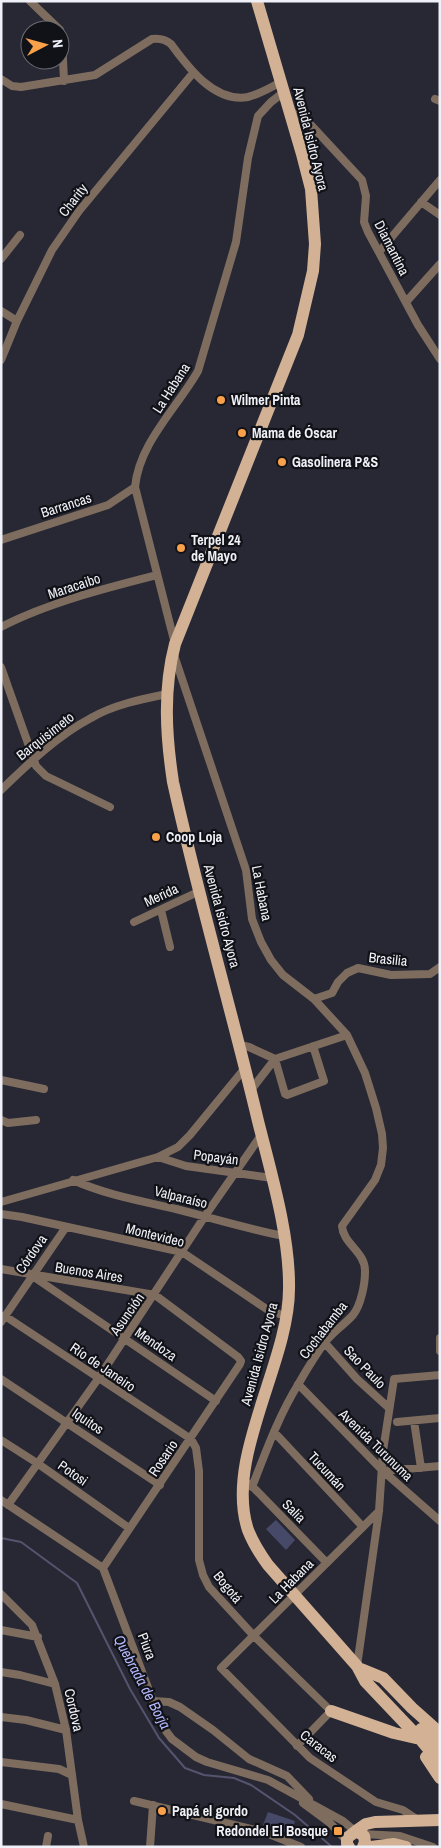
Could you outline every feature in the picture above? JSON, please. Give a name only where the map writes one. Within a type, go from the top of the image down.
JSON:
[{"type":"main road","name":"Avenida Isidro Ayora","points":[[257,1],[311,189],[314,244],[312,271],[298,335],[174,648],[167,694],[167,726],[173,782],[262,1134],[284,1236],[289,1270],[288,1317],[250,1447],[244,1511],[248,1529],[256,1548],[294,1596],[360,1669],[365,1681],[422,1741],[440,1763]]},
{"type":"main road","name":"Avenida Isidro Ayora","points":[[360,1669],[383,1678],[412,1708],[440,1732]]},
{"type":"main road","points":[[360,1669],[440,1748]]},
{"type":"main road","points":[[331,1711],[422,1741],[423,1753],[440,1778]]},
{"type":"main road","points":[[351,1839],[369,1823],[392,1820],[440,1820]]},
{"type":"main road","points":[[351,1839],[366,1839],[364,1847]]},
{"type":"main road","points":[[371,1847],[394,1844],[406,1847]]},
{"type":"street","points":[[30,1],[50,20]]},
{"type":"street","points":[[1,79],[12,86],[21,87],[88,77],[100,73],[152,39],[156,39],[167,41],[171,44],[193,73],[224,93],[242,97],[282,87]]},
{"type":"street","points":[[63,70],[64,81]]},
{"type":"street","name":"Charity","points":[[1,360],[17,321],[52,250],[79,211],[193,73]]},
{"type":"street","name":"La Habana","points":[[282,87],[258,116],[248,158],[236,242],[198,372],[142,457],[136,476],[135,487],[174,648],[246,870],[252,918],[261,942],[271,960],[283,975],[314,999],[347,1035],[365,1073],[376,1108]]},
{"type":"street","name":"Diamantina","points":[[289,110],[310,124],[362,180],[366,196],[364,222],[406,302],[438,354]]},
{"type":"street","points":[[379,252],[440,180]]},
{"type":"street","points":[[421,202],[440,214]]},
{"type":"street","points":[[1,259],[20,236]]},
{"type":"street","points":[[406,302],[440,264]]},
{"type":"street","points":[[1,311],[17,321]]},
{"type":"street","name":"Barrancas","points":[[1,540],[108,505],[135,487]]},
{"type":"street","name":"Maracaibo","points":[[1,627],[38,611],[113,586],[157,575]]},
{"type":"street","points":[[1,667],[36,766],[46,776],[110,807]]},
{"type":"street","name":"Barquisimeto","points":[[1,790],[33,759],[68,732],[92,717],[140,700],[167,694]]},
{"type":"street","name":"Merida","points":[[134,922],[200,891]]},
{"type":"street","points":[[161,910],[170,947]]},
{"type":"street","points":[[430,974],[440,967]]},
{"type":"street","name":"Brasilia","points":[[314,999],[332,994],[338,982],[347,973],[358,968],[391,975],[440,974]]},
{"type":"street","points":[[251,1090],[275,1059],[347,1035]]},
{"type":"street","points":[[240,1045],[275,1059]]},
{"type":"street","points":[[275,1059],[284,1094],[287,1095],[324,1081],[313,1046]]},
{"type":"street","points":[[1,1202],[158,1157],[178,1147],[245,1068]]},
{"type":"street","points":[[1,1080],[44,1088]]},
{"type":"street","name":"Cochabamba","points":[[248,1482],[298,1384],[325,1343],[356,1310],[365,1277],[365,1263],[362,1256],[344,1234],[342,1226],[375,1180],[381,1165],[382,1134],[376,1108]]},
{"type":"street","points":[[1,1120],[8,1122],[36,1120]]},
{"type":"street","name":"Asunción","points":[[4,1503],[37,1463],[98,1379],[155,1295],[205,1216],[262,1134]]},
{"type":"street","name":"Popayán","points":[[158,1157],[186,1166],[272,1178]]},
{"type":"street","name":"Valparaíso","points":[[73,1180],[91,1188],[205,1216],[245,1228],[284,1236]]},
{"type":"street","name":"Montevideo","points":[[1,1214],[22,1216],[182,1252],[268,1310],[288,1317]]},
{"type":"street","name":"Córdova","points":[[3,1318],[66,1227]]},
{"type":"street","name":"Buenos Aires","points":[[1,1269],[155,1295],[238,1357],[240,1361]]},
{"type":"street","name":"Mendoza","points":[[32,1275],[216,1401]]},
{"type":"street","name":"Río de Janeiro","points":[[3,1318],[191,1440]]},
{"type":"street","points":[[440,1338],[440,1351]]},
{"type":"street","name":"Sao Paulo","points":[[325,1343],[357,1379],[388,1408]]},
{"type":"street","name":"Rosario","points":[[103,1568],[191,1440],[240,1364],[240,1361]]},
{"type":"street","points":[[360,1669],[379,1511],[388,1408],[394,1379],[440,1374]]},
{"type":"street","name":"Iquitos","points":[[1,1379],[160,1485]]},
{"type":"street","name":"Avenida Turunuma","points":[[298,1384],[383,1471],[440,1521]]},
{"type":"street","points":[[397,1422],[440,1418]]},
{"type":"street","points":[[414,1421],[421,1468]]},
{"type":"street","name":"Tucumán","points":[[274,1432],[363,1527]]},
{"type":"street","name":"Potosi","points":[[1,1440],[129,1528]]},
{"type":"street","name":"Bogotá","points":[[191,1440],[196,1448],[199,1472],[199,1560],[202,1575],[209,1587],[254,1636],[331,1711]]},
{"type":"street","points":[[383,1471],[440,1466]]},
{"type":"street","name":"Salia","points":[[248,1482],[327,1563]]},
{"type":"street","points":[[4,1503],[103,1568]]},
{"type":"street","name":"La Habana","points":[[221,1668],[379,1511]]},
{"type":"street","name":"Piura","points":[[103,1568],[153,1701],[166,1731],[172,1739],[196,1757],[218,1766],[261,1777],[314,1804],[343,1821],[351,1839]]},
{"type":"street","name":"Cordova","points":[[1,1594],[32,1625],[55,1684],[66,1730],[78,1820],[84,1847]]},
{"type":"street","points":[[1,1630],[38,1637]]},
{"type":"street","name":"Caracas","points":[[221,1668],[310,1758],[376,1802],[403,1810],[420,1821]]},
{"type":"street","points":[[1,1672],[55,1684]]},
{"type":"street","points":[[153,1701],[169,1702],[180,1707],[213,1730],[248,1759],[287,1776],[314,1804]]},
{"type":"street","points":[[297,1746],[331,1711]]},
{"type":"street","points":[[1,1718],[26,1720],[66,1730]]},
{"type":"street","points":[[1,1762],[59,1769],[72,1774]]},
{"type":"street","name":"Piura","points":[[274,1784],[351,1839]]},
{"type":"street","points":[[134,1801],[264,1832],[301,1847]]},
{"type":"street","points":[[1,1804],[78,1820]]},
{"type":"street","points":[[150,1847],[153,1805]]},
{"type":"street","points":[[46,1847],[48,1836]]},
{"type":"street","points":[[351,1839],[400,1836],[433,1847]]},
{"type":"shaded area","points":[[276,1520],[295,1540],[286,1550],[266,1529]]},
{"type":"shaded area","points":[[268,1812],[295,1821],[291,1834],[263,1825]]},
{"type":"waterway","name":"Quebrada de Borja","points":[[1,1538],[21,1542],[77,1583],[130,1689],[159,1738],[185,1768],[204,1775],[234,1778],[251,1785],[295,1815],[332,1847]]},
{"type":"place","name":"Wilmer Pinta","points":[[221,400]]},
{"type":"place","name":"Mama de Óscar","points":[[242,433]]},
{"type":"place","name":"Gasolinera P&S","points":[[282,462]]},
{"type":"place","name":"Terpel 24 de Mayo","points":[[181,548]]},
{"type":"place","name":"Coop Loja","points":[[156,837]]},
{"type":"place","name":"Papá el gordo","points":[[162,1811]]},
{"type":"place","name":"Redondel El Bosque","points":[[338,1831]]}]
